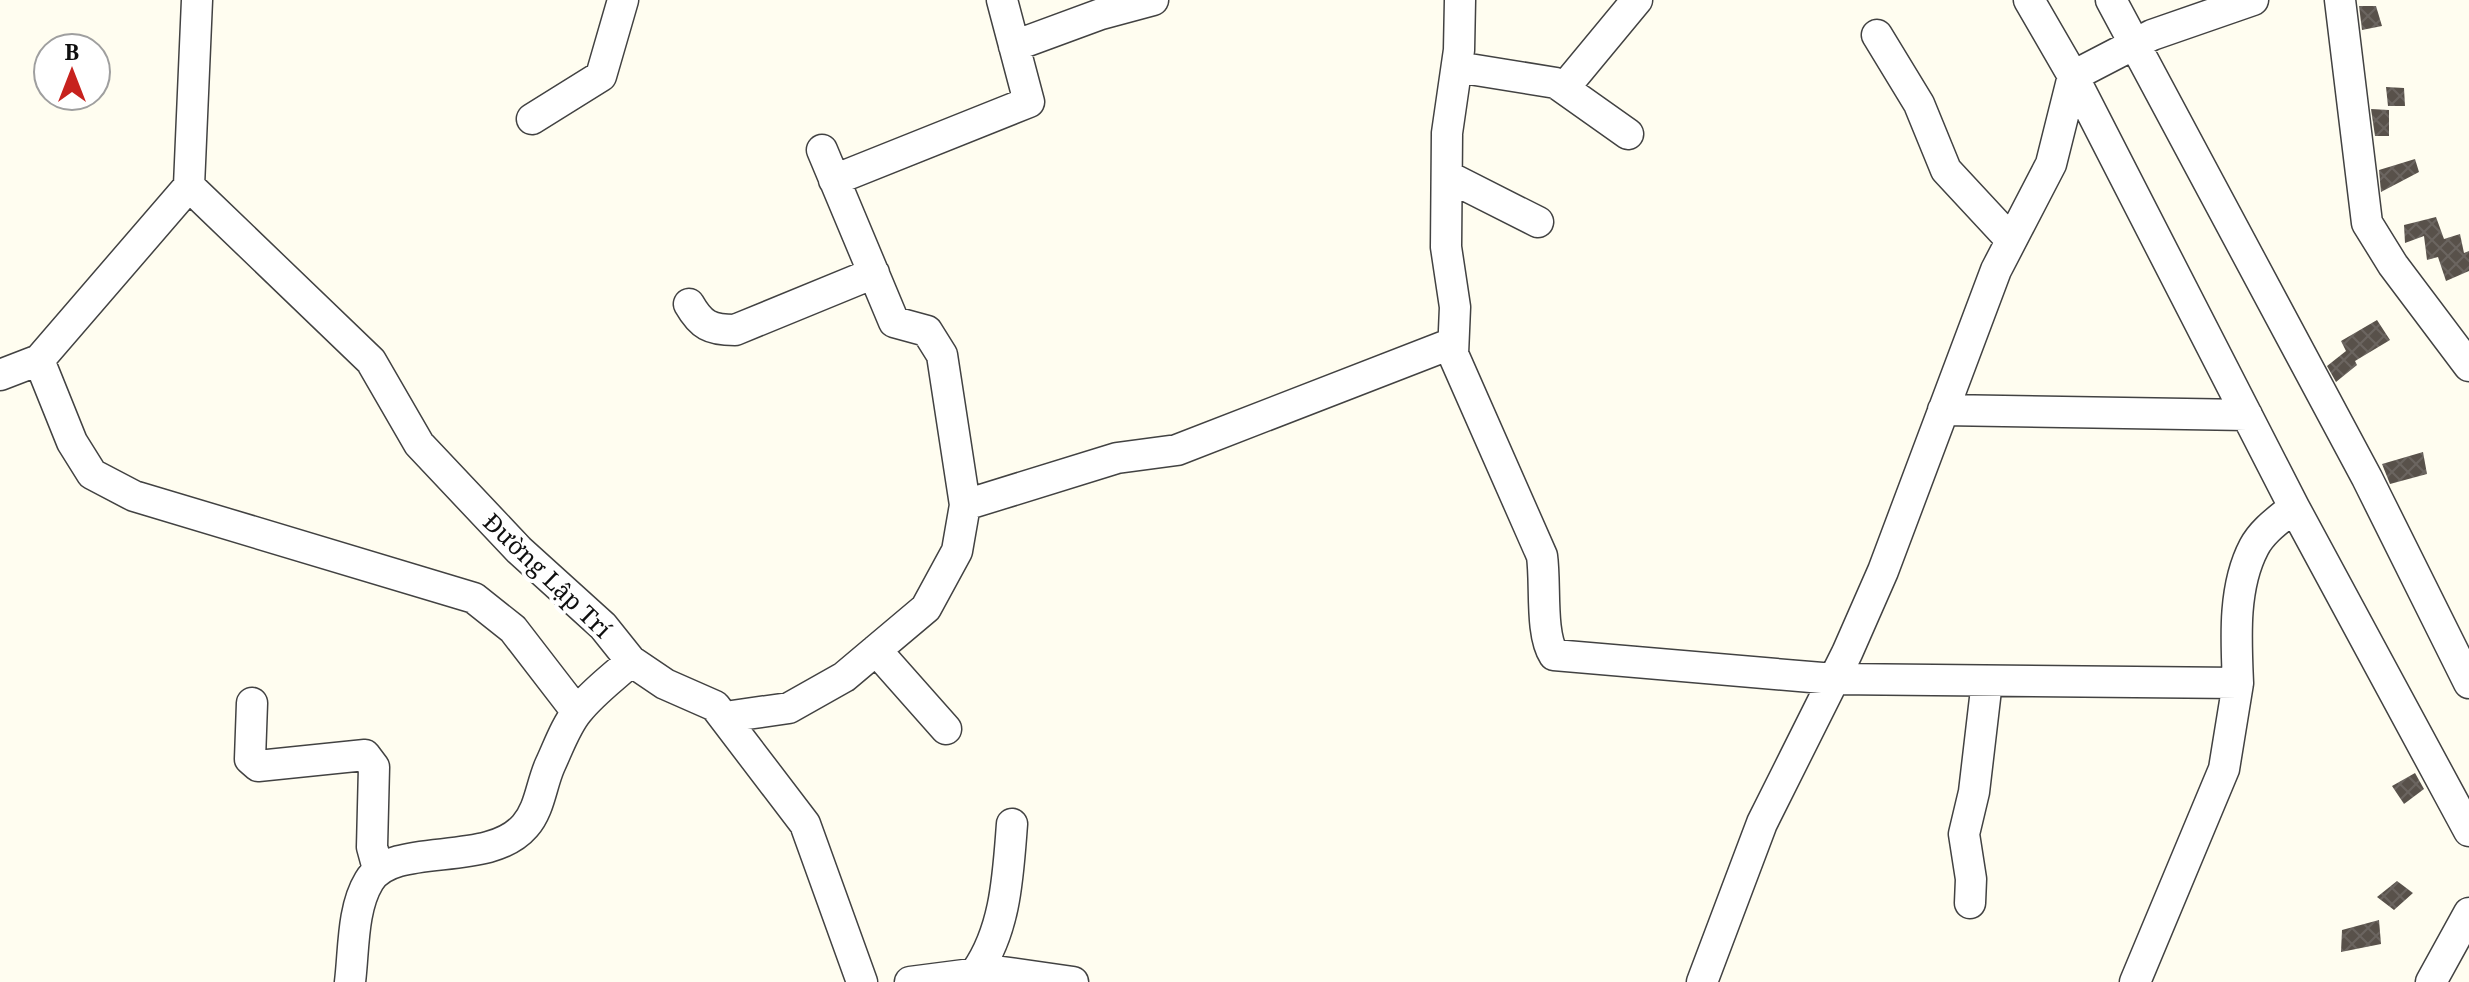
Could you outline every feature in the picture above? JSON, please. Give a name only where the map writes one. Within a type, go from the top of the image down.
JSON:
[{"type":"street","points":[[0,375],[39,360],[189,186],[197,0]]},
{"type":"street","points":[[532,119],[601,76],[623,0]]},
{"type":"street","points":[[834,180],[1029,102],[1002,0]]},
{"type":"street","points":[[1014,46],[1101,14],[1153,0]]},
{"type":"street","points":[[1460,0],[1457,67],[1447,133],[1446,247],[1455,307],[1453,354],[1542,556],[1547,587],[1547,644],[1554,655],[1834,679],[2238,683]]},
{"type":"street","points":[[1565,87],[1637,0]]},
{"type":"street","points":[[2029,0],[2073,76],[2294,507],[2469,831]]},
{"type":"street","points":[[2111,0],[2367,478],[2469,683]]},
{"type":"street","points":[[1702,982],[1762,823],[1834,679],[1883,571],[1996,270],[2051,164],[2073,76],[2152,35],[2253,0]]},
{"type":"street","points":[[2340,0],[2367,223],[2393,265],[2469,366]]},
{"type":"street","points":[[1877,35],[1919,104],[1946,170],[2011,240]]},
{"type":"street","points":[[1457,67],[1546,80],[1565,87],[1628,134]]},
{"type":"street","points":[[725,717],[789,708],[844,677],[926,608],[957,551],[965,505],[942,355],[927,331],[894,322],[822,150]]},
{"type":"street","points":[[1447,176],[1538,222]]},
{"type":"street","name":"Đường Lập Trí","points":[[189,186],[371,361],[419,444],[519,550],[603,626],[631,661],[665,684],[715,706],[725,717],[805,824],[862,982]]},
{"type":"street","points":[[689,304],[699,322],[714,330],[735,330],[874,273]]},
{"type":"street","points":[[965,505],[1117,458],[1177,450],[1453,343]]},
{"type":"street","points":[[39,360],[72,442],[92,474],[134,496],[474,598],[513,629],[577,712]]},
{"type":"street","points":[[1943,410],[2247,415]]},
{"type":"street","points":[[2135,982],[2224,769],[2238,683],[2237,639],[2242,579],[2255,546],[2294,507]]},
{"type":"street","points":[[876,650],[946,729]]},
{"type":"street","points":[[350,982],[359,908],[368,882],[378,869],[395,862],[484,850],[509,841],[532,814],[549,768],[577,712],[631,661]]},
{"type":"street","points":[[1970,903],[1971,879],[1964,834],[1974,792],[1987,681]]},
{"type":"street","points":[[252,703],[250,759],[258,766],[365,755],[374,767],[372,847],[378,869]]},
{"type":"street","points":[[976,972],[999,922],[1006,889],[1012,824]]},
{"type":"street","points":[[2431,982],[2469,913]]},
{"type":"street","points":[[910,982],[995,971],[1073,982]]},
{"type":"building","points":[[2359,6],[2376,6],[2382,26],[2362,30]]},
{"type":"building","points":[[2386,87],[2404,88],[2405,106],[2388,106]]},
{"type":"building","points":[[2371,109],[2389,110],[2389,136],[2375,136]]},
{"type":"building","points":[[2415,159],[2419,172],[2381,192],[2379,170]]},
{"type":"building","points":[[2436,217],[2444,239],[2460,234],[2464,253],[2469,251],[2469,271],[2446,281],[2438,257],[2427,260],[2424,236],[2405,243],[2404,225]]},
{"type":"building","points":[[2377,320],[2390,340],[2355,361],[2357,365],[2336,382],[2327,366],[2346,351],[2341,341]]},
{"type":"building","points":[[2423,452],[2427,474],[2390,484],[2382,464]]},
{"type":"building","points":[[2415,773],[2424,789],[2404,804],[2392,786]]},
{"type":"building","points":[[2397,881],[2413,893],[2394,910],[2377,897]]},
{"type":"building","points":[[2379,920],[2381,944],[2341,952],[2342,930]]}]
